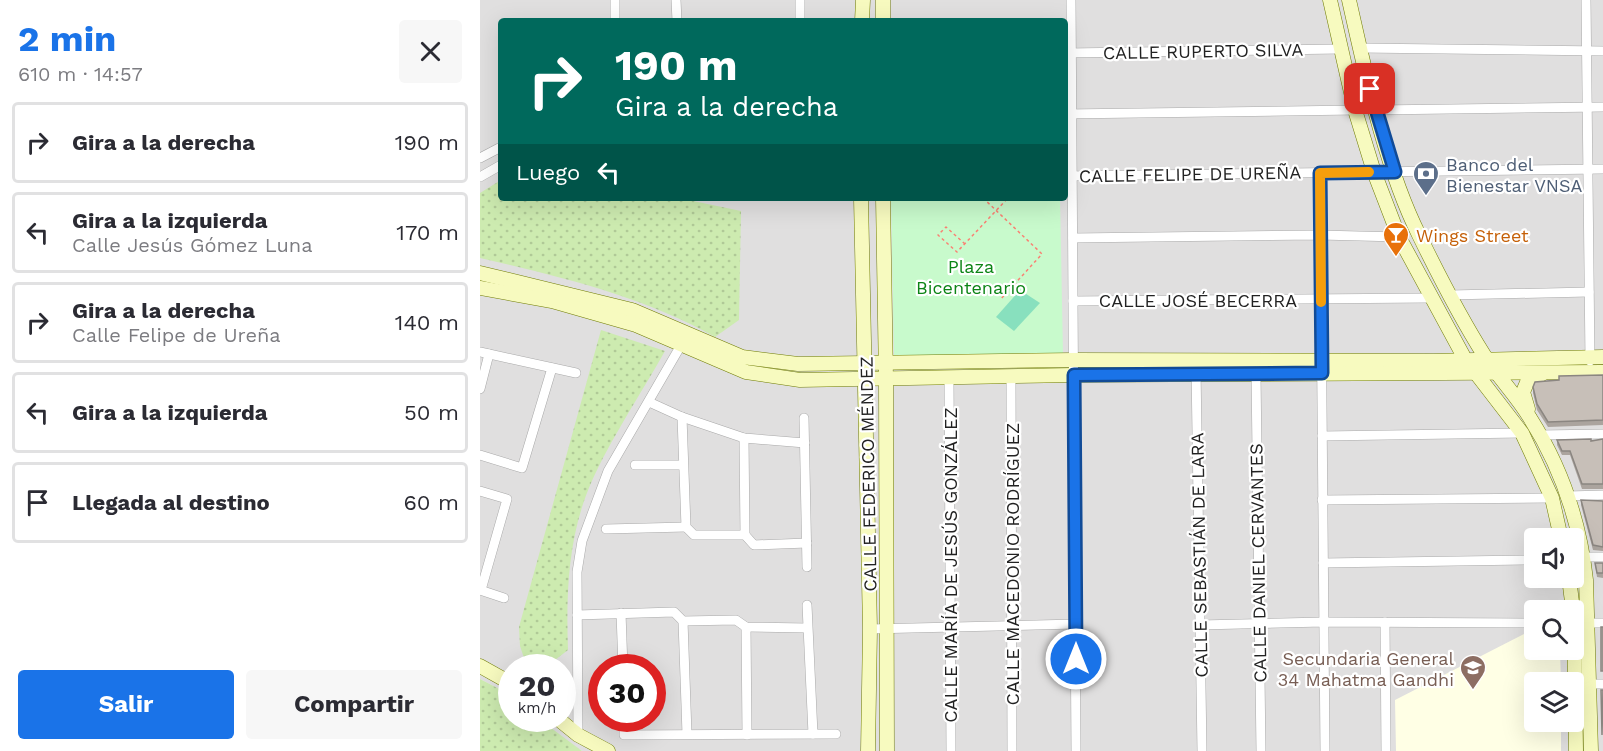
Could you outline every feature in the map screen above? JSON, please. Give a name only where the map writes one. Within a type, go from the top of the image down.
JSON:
[{"type":"street","points":[[615,0],[615,18]]},
{"type":"street","points":[[676,0],[676,18]]},
{"type":"street","points":[[800,0],[800,18]]},
{"type":"street","points":[[862,18],[863,0]]},
{"type":"street","points":[[883,0],[883,18]]},
{"type":"street","points":[[1071,0],[1068,114],[1073,238],[1076,751]]},
{"type":"street","points":[[1330,0],[1355,110],[1374,172],[1399,237],[1465,358],[1522,433],[1552,498],[1560,528]]},
{"type":"street","points":[[1349,0],[1376,110],[1417,232],[1486,358],[1530,417],[1540,435],[1568,496],[1576,528]]},
{"type":"street","points":[[480,273],[632,310],[746,372],[800,380],[1074,375],[1597,372],[1589,292],[1586,0]]},
{"type":"street","points":[[1360,48],[1603,51]]},
{"type":"street","name":"CALLE RUPERTO SILVA","points":[[1068,53],[1341,49]]},
{"type":"street","points":[[1376,110],[1603,107]]},
{"type":"street","points":[[1068,114],[1355,110]]},
{"type":"street","points":[[480,158],[498,149]]},
{"type":"street","points":[[480,177],[498,167]]},
{"type":"street","name":"CALLE FELIPE DE UREÑA","points":[[1069,176],[1603,169]]},
{"type":"street","points":[[1320,173],[1325,751]]},
{"type":"street","name":"CALLE FEDERICO MÉNDEZ","points":[[861,201],[870,629],[868,751]]},
{"type":"street","name":"CALLE FEDERICO MÉNDEZ","points":[[883,201],[887,751]]},
{"type":"street","points":[[1073,238],[1320,235],[1399,237]]},
{"type":"street","points":[[480,288],[563,304],[742,357],[798,364],[1073,360],[1434,361],[1465,358],[1596,357]]},
{"type":"street","points":[[1450,295],[1589,292]]},
{"type":"street","name":"CALLE JOSÉ BECERRA","points":[[1073,301],[1431,298]]},
{"type":"street","points":[[1434,361],[1448,348],[1453,337]]},
{"type":"street","points":[[578,735],[577,572],[582,541],[608,471],[684,340]]},
{"type":"street","points":[[480,389],[485,353],[576,373]]},
{"type":"street","name":"CALLE SEBASTIÁN DE LARA","points":[[1196,360],[1202,751]]},
{"type":"street","points":[[480,455],[522,468],[552,368]]},
{"type":"street","points":[[1530,417],[1522,392],[1528,380],[1547,372]]},
{"type":"street","name":"CALLE DANIEL CERVANTES","points":[[1256,375],[1261,751]]},
{"type":"street","name":"CALLE MACEDONIO RODRÍGUEZ","points":[[1011,377],[1012,751]]},
{"type":"street","name":"CALLE MARÍA DE JESÚS GONZÁLEZ","points":[[949,378],[951,751]]},
{"type":"street","points":[[649,402],[682,417],[744,438],[805,443]]},
{"type":"street","points":[[682,417],[686,526],[694,536],[745,534]]},
{"type":"street","points":[[804,418],[807,567]]},
{"type":"street","points":[[1322,436],[1522,433]]},
{"type":"street","points":[[1540,435],[1603,434]]},
{"type":"street","points":[[744,438],[745,534],[754,545],[807,543]]},
{"type":"street","points":[[635,465],[682,465]]},
{"type":"street","points":[[480,491],[507,499],[480,590],[504,598]]},
{"type":"street","points":[[1568,496],[1603,495]]},
{"type":"street","points":[[1323,500],[1552,498]]},
{"type":"street","points":[[606,529],[686,526]]},
{"type":"street","points":[[1595,748],[1596,623],[1584,557],[1603,557]]},
{"type":"street","points":[[1323,563],[1524,560]]},
{"type":"street","points":[[807,605],[813,734]]},
{"type":"street","points":[[577,615],[674,612],[683,621],[687,734]]},
{"type":"street","points":[[621,613],[622,654]]},
{"type":"street","points":[[683,621],[736,620],[746,627],[807,628]]},
{"type":"street","points":[[1200,626],[1259,622],[1524,623]]},
{"type":"street","points":[[1385,622],[1386,751]]},
{"type":"street","points":[[870,629],[1076,624]]},
{"type":"street","points":[[746,627],[747,735]]},
{"type":"street","points":[[1575,660],[1576,751]]},
{"type":"street","points":[[480,666],[498,676]]},
{"type":"street","points":[[574,732],[608,751]]},
{"type":"street","points":[[624,732],[624,735],[836,734]]},
{"type":"path","points":[[986,201],[1042,254],[1000,300]]},
{"type":"path","points":[[964,244],[946,227],[938,235],[957,252],[1005,201]]},
{"type":"shaded area","points":[[480,0],[1603,0],[1603,751],[582,751],[555,732],[576,732],[576,654],[498,654],[498,688],[480,679]]},
{"type":"shaded area","name":"Secundaria General 34 Mahatma Gandhi","points":[[1524,634],[1524,660],[1560,660],[1561,672],[1524,672],[1524,732],[1561,732],[1561,751],[1396,751],[1395,700]]},
{"type":"green space","points":[[498,182],[498,201],[693,201],[741,211],[739,320],[715,337],[630,299],[571,281],[480,258],[480,193]]},
{"type":"green space","name":"Plaza Bicentenario","points":[[891,201],[1060,201],[1063,353],[894,356]]},
{"type":"green space","points":[[1020,290],[1040,303],[1014,331],[996,317]]},
{"type":"green space","points":[[601,330],[665,351],[607,450],[583,503],[570,565],[568,650],[563,654],[523,654],[519,627]]},
{"type":"green space","points":[[480,679],[498,688],[498,732],[556,732],[582,751],[480,751]]},
{"type":"building","points":[[1603,375],[1603,420],[1548,422],[1537,404],[1533,387],[1535,382],[1559,380],[1559,376]]},
{"type":"building","points":[[1591,439],[1591,441],[1603,439],[1603,484],[1582,484],[1570,451],[1562,451],[1557,440]]},
{"type":"building","points":[[1581,500],[1603,501],[1603,547],[1593,545]]},
{"type":"building","points":[[1595,563],[1603,563],[1603,573],[1597,573]]},
{"type":"building","points":[[1601,627],[1603,627],[1603,671],[1601,671]]},
{"type":"building","points":[[1601,690],[1603,690],[1602,735]]},
{"type":"slow traffic","points":[[1321,302],[1320,173],[1369,172]]},
{"type":"place","name":"Banco del Bienestar VNSA","points":[[1426,197]]},
{"type":"place","name":"Wings Street","points":[[1396,258]]},
{"type":"place","name":"Secundaria General 34 Mahatma Gandhi","points":[[1473,691]]},
{"type":"route","points":[[1076,659],[1074,375],[1322,373],[1320,173],[1395,172],[1370,89]]}]
